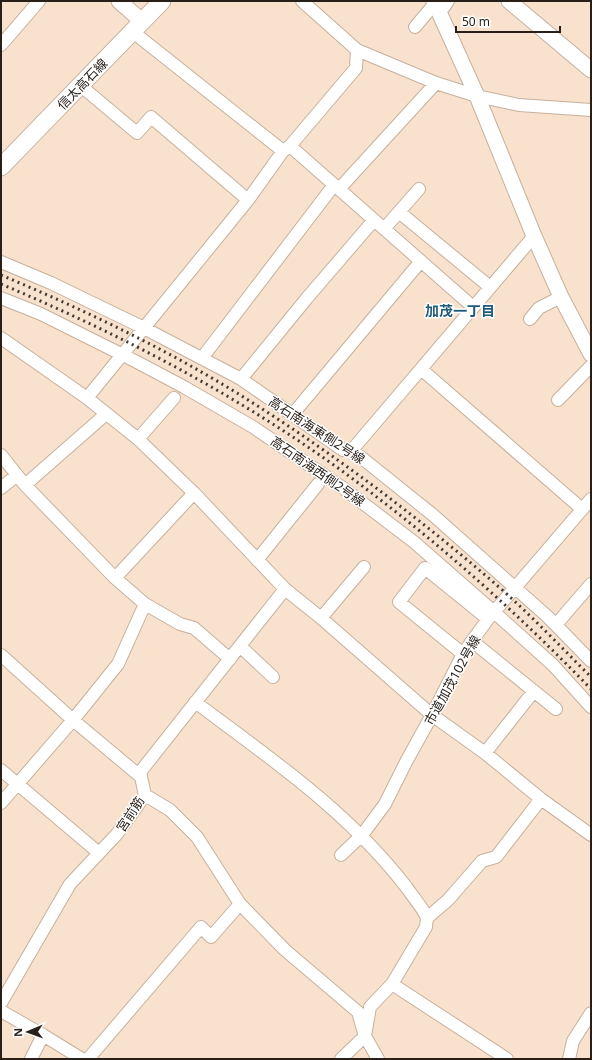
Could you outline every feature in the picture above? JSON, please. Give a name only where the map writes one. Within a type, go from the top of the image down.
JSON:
[{"type":"main road","name":"信太高石線","points":[[1,167],[162,1]]},
{"type":"street","points":[[1,45],[39,1]]},
{"type":"street","points":[[119,1],[138,27],[336,187],[473,307]]},
{"type":"street","points":[[302,1],[357,50],[436,83],[477,96],[519,105],[591,110]]},
{"type":"street","points":[[509,1],[591,70]]},
{"type":"street","points":[[415,27],[431,8],[440,3],[534,236],[561,297],[591,354]]},
{"type":"street","points":[[87,398],[248,200],[287,148],[356,68],[357,50]]},
{"type":"street","points":[[202,358],[336,187],[436,83]]},
{"type":"street","points":[[81,86],[137,133],[151,117],[248,200]]},
{"type":"street","points":[[384,229],[419,189]]},
{"type":"street","points":[[399,212],[490,287]]},
{"type":"street","points":[[241,379],[307,298],[374,220]]},
{"type":"street","points":[[352,450],[534,236]]},
{"type":"street","points":[[292,415],[421,261]]},
{"type":"street","name":"高石南海東側2号線","points":[[1,262],[51,283],[202,358],[241,379],[343,450],[352,450],[433,515],[548,617],[591,661]]},
{"type":"street","points":[[530,319],[539,308],[561,297]]},
{"type":"street","name":"高石南海西側2号線","points":[[1,298],[41,314],[122,354],[184,387],[254,427],[343,488],[414,542],[491,615],[553,665],[591,707]]},
{"type":"street","points":[[1,338],[87,398],[138,439],[194,493],[285,589],[321,618],[432,715],[486,753],[541,799],[591,835]]},
{"type":"street","points":[[558,400],[591,366]]},
{"type":"street","points":[[421,369],[582,509]]},
{"type":"street","points":[[138,439],[174,398]]},
{"type":"street","points":[[25,485],[106,414]]},
{"type":"street","points":[[1,455],[16,476],[115,578],[145,604],[180,624],[194,628],[230,659]]},
{"type":"street","points":[[1,488],[16,476]]},
{"type":"street","points":[[257,560],[318,484]]},
{"type":"street","points":[[115,578],[194,493]]},
{"type":"street","name":"市道加茂102号線","points":[[341,855],[362,835],[385,804],[406,762],[472,641],[491,615],[591,500]]},
{"type":"street","points":[[321,618],[364,566]]},
{"type":"street","points":[[464,654],[399,602],[426,568],[491,615]]},
{"type":"street","points":[[560,620],[591,584]]},
{"type":"street","name":"宮前筋","points":[[1,1003],[70,884],[117,834],[145,795],[141,772],[285,589]]},
{"type":"street","points":[[1,803],[118,664],[145,604]]},
{"type":"street","points":[[472,641],[556,709]]},
{"type":"street","points":[[240,647],[273,676]]},
{"type":"street","points":[[1,655],[72,720],[141,777]]},
{"type":"street","points":[[486,753],[534,691]]},
{"type":"street","points":[[195,702],[298,778],[362,835],[390,865],[427,918],[426,927],[392,984],[370,1007],[365,1036],[341,1059]]},
{"type":"street","points":[[1,770],[99,854]]},
{"type":"street","points":[[145,795],[170,810],[197,837],[240,904],[285,950],[358,1012],[365,1036],[378,1059]]},
{"type":"street","points":[[427,918],[448,900],[482,861],[496,857],[541,799]]},
{"type":"street","points":[[88,1059],[201,927],[211,937],[240,904]]},
{"type":"street","points":[[392,984],[507,1059]]},
{"type":"street","points":[[1,1011],[82,1059]]},
{"type":"street","points":[[569,1059],[573,1041],[591,1012]]},
{"type":"street","points":[[31,1059],[43,1035]]},
{"type":"railway","points":[[1,275],[62,301],[151,344],[209,376],[304,436],[400,506],[462,555],[518,604],[591,677]]},
{"type":"railway","points":[[1,284],[149,353],[244,406],[290,435],[378,498],[434,543],[488,589],[591,689]]},
{"type":"district","name":"加茂一丁目","points":[[460,310]]}]
